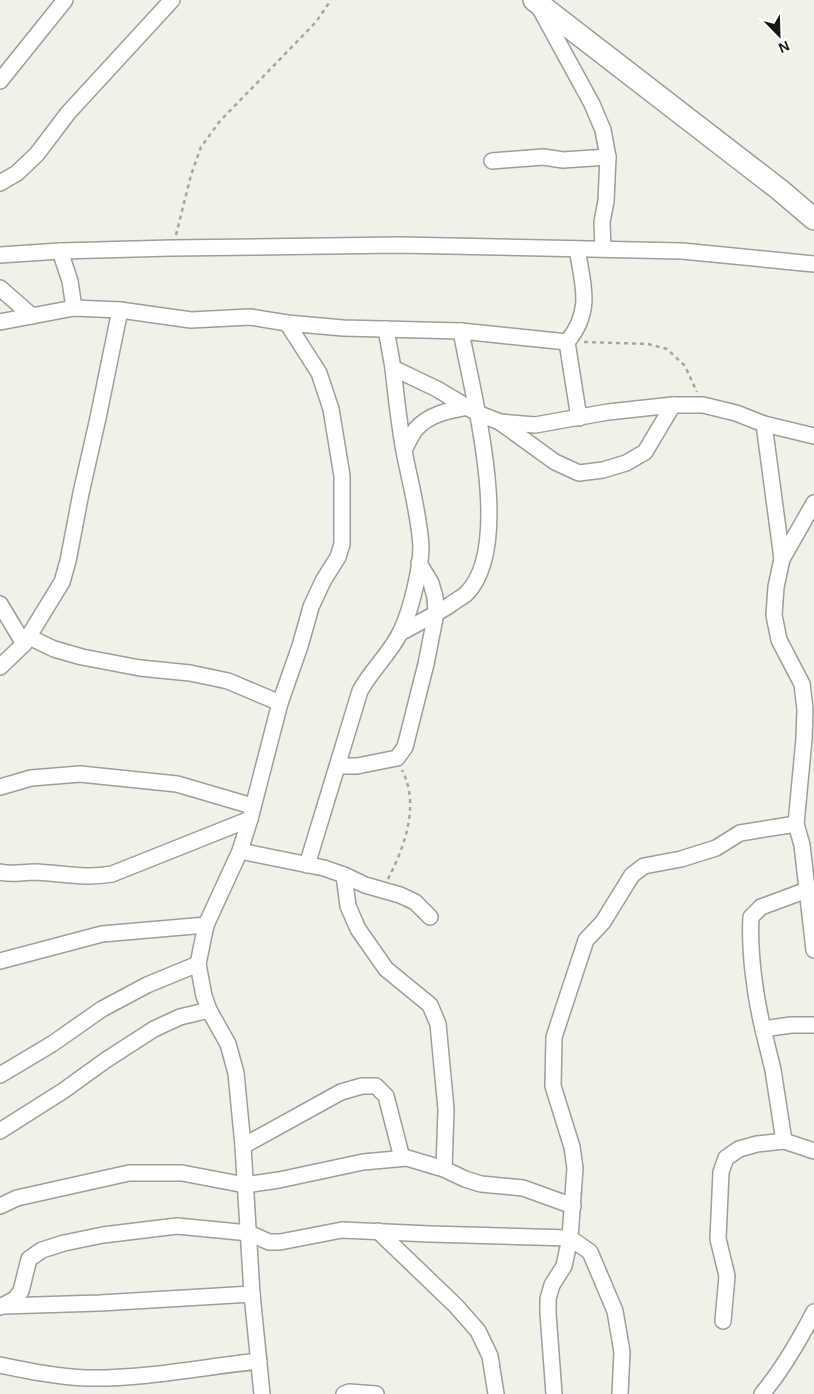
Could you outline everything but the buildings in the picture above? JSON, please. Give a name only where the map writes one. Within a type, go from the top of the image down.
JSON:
[{"type":"street","points":[[0,81],[65,0]]},
{"type":"street","points":[[0,183],[17,173],[37,154],[68,113],[172,0]]},
{"type":"street","points":[[535,1],[592,104],[603,130],[608,157],[606,201],[602,222],[603,249]]},
{"type":"street","points":[[535,1],[780,190],[814,219]]},
{"type":"street","points":[[492,161],[543,157],[563,160],[608,157]]},
{"type":"street","points":[[0,255],[60,251],[172,248],[399,245],[682,251],[814,264]]},
{"type":"street","points":[[577,249],[584,288],[584,312],[580,324],[567,342],[579,418]]},
{"type":"street","points":[[60,251],[70,281],[74,308]]},
{"type":"street","points":[[0,288],[32,316]]},
{"type":"street","points":[[0,322],[74,308],[120,310],[190,320],[250,317],[287,323],[343,328],[461,331],[567,342]]},
{"type":"street","points":[[0,667],[27,641],[62,582],[120,310]]},
{"type":"street","points":[[262,1394],[252,1294],[243,1146],[236,1073],[228,1044],[209,1010],[204,996],[198,964],[206,925],[240,851],[280,703],[300,646],[310,607],[338,557],[342,544],[344,519],[342,476],[331,409],[319,373],[287,323]]},
{"type":"street","points":[[307,865],[360,691],[368,675],[400,633],[409,610],[419,563],[420,546],[414,498],[404,450],[386,329]]},
{"type":"street","points":[[400,633],[465,595],[477,579],[488,538],[490,511],[472,410],[461,331]]},
{"type":"street","points":[[393,368],[437,389],[472,410],[500,422],[555,462],[579,473],[603,470],[626,463],[645,452],[672,405]]},
{"type":"street","points":[[500,422],[535,425],[608,412],[672,405],[703,405],[764,424],[814,436]]},
{"type":"street","points":[[404,450],[417,428],[431,417],[446,412],[472,410]]},
{"type":"street","points":[[764,424],[782,559]]},
{"type":"street","points":[[814,503],[782,559],[776,587],[774,615],[779,640],[802,684],[805,709],[796,824],[802,845],[814,950]]},
{"type":"street","points":[[338,766],[357,766],[397,758],[405,747],[426,664],[436,613],[435,597],[431,583],[419,563]]},
{"type":"street","points":[[0,604],[27,641],[82,658],[140,668],[190,673],[228,681],[280,703]]},
{"type":"street","points":[[0,787],[31,778],[80,774],[177,784],[251,813]]},
{"type":"street","points":[[0,872],[8,874],[34,872],[94,877],[112,874],[251,813]]},
{"type":"street","points":[[554,1394],[548,1299],[552,1285],[564,1266],[570,1238],[575,1168],[572,1147],[553,1086],[554,1037],[586,940],[603,922],[632,875],[644,866],[681,860],[716,848],[740,833],[796,824]]},
{"type":"street","points":[[240,851],[324,868],[344,874],[364,885],[400,895],[415,902],[430,917]]},
{"type":"street","points":[[344,874],[348,906],[358,929],[386,970],[430,1005],[438,1024],[446,1109],[444,1169]]},
{"type":"street","points":[[784,1141],[773,1070],[757,998],[750,934],[751,917],[761,906],[807,890]]},
{"type":"street","points":[[0,961],[102,934],[206,925]]},
{"type":"street","points":[[0,1075],[52,1044],[102,1009],[147,985],[198,964]]},
{"type":"street","points":[[0,1131],[63,1092],[106,1060],[154,1029],[180,1017],[209,1010]]},
{"type":"street","points":[[763,1029],[791,1025],[814,1025]]},
{"type":"street","points":[[243,1146],[340,1092],[362,1086],[376,1086],[386,1096],[402,1158]]},
{"type":"street","points":[[723,1321],[727,1276],[718,1239],[721,1172],[726,1158],[739,1150],[757,1144],[784,1141],[814,1151]]},
{"type":"street","points":[[0,1206],[17,1198],[129,1173],[182,1174],[245,1185],[279,1180],[363,1162],[407,1158],[444,1169],[481,1184],[522,1188],[573,1206]]},
{"type":"street","points":[[2,1306],[15,1299],[21,1291],[29,1259],[42,1250],[64,1243],[103,1236],[177,1226],[249,1233],[269,1242],[280,1242],[342,1230],[570,1238],[590,1252],[614,1311],[622,1352],[620,1394]]},
{"type":"street","points":[[378,1231],[456,1306],[478,1331],[490,1356],[496,1394]]},
{"type":"street","points":[[2,1306],[100,1303],[252,1294]]},
{"type":"street","points":[[762,1394],[809,1336],[814,1312]]},
{"type":"street","points":[[0,1365],[53,1376],[86,1378],[122,1377],[259,1360]]},
{"type":"street","points":[[344,1394],[349,1392],[376,1394]]},
{"type":"path","points":[[172,248],[191,175],[201,147],[220,122],[316,22],[331,0]]},
{"type":"path","points":[[567,342],[648,344],[667,349],[685,366],[703,405]]},
{"type":"path","points":[[381,891],[398,861],[409,823],[411,799],[406,778],[397,758]]}]
